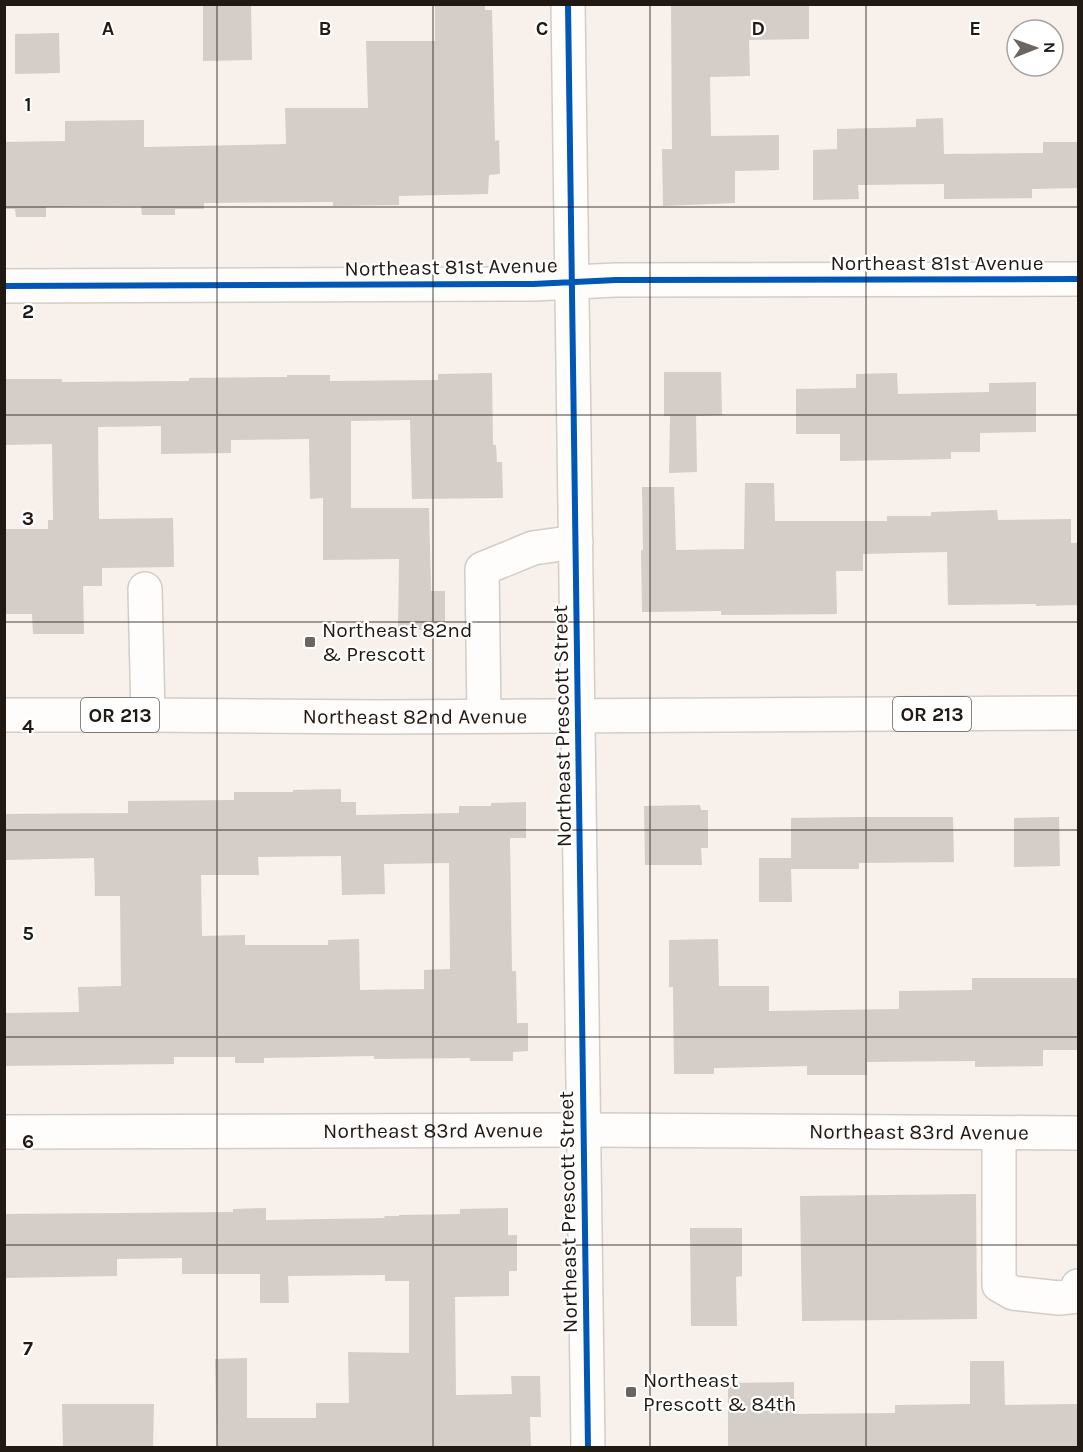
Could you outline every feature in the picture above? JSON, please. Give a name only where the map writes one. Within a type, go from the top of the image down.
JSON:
[{"type":"street","name":"Northeast Prescott Street","points":[[568,4],[588,1448]]},
{"type":"street","name":"Northeast 81st Avenue","points":[[4,286],[522,284],[640,280],[1078,279]]},
{"type":"street","points":[[484,716],[482,568],[533,548],[576,542]]},
{"type":"street","points":[[145,589],[148,715]]},
{"type":"street","name":"Northeast 82nd Avenue","points":[[4,715],[366,717],[1078,713]]},
{"type":"street","name":"Northeast 83rd Avenue","points":[[4,1132],[584,1130],[1078,1133]]},
{"type":"street","points":[[999,1133],[999,1286],[1013,1293],[1059,1298],[1077,1296],[1078,1286]]},
{"type":"building","points":[[203,4],[251,4],[252,60],[203,61]]},
{"type":"building","points":[[435,4],[485,4],[485,10],[492,10],[495,141],[499,140],[500,174],[489,175],[488,194],[399,196],[399,205],[333,206],[333,202],[204,203],[204,209],[175,209],[175,215],[142,215],[141,206],[46,207],[46,217],[16,217],[15,209],[4,209],[4,142],[65,141],[65,121],[144,120],[144,147],[286,144],[285,108],[368,108],[366,41],[435,41]]},
{"type":"building","points":[[671,4],[809,4],[809,39],[749,40],[750,76],[710,77],[711,136],[779,135],[779,170],[735,171],[735,203],[663,206],[662,149],[672,149]]},
{"type":"building","points":[[59,33],[60,73],[15,74],[15,34]]},
{"type":"building","points":[[943,118],[944,154],[1043,153],[1043,142],[1078,142],[1078,188],[1032,189],[1032,198],[944,199],[944,184],[858,185],[859,199],[813,200],[813,150],[837,149],[837,129],[916,127],[916,119]]},
{"type":"building","points":[[664,372],[721,372],[722,415],[696,416],[697,472],[669,473],[670,416],[664,416]]},
{"type":"building","points":[[492,373],[493,445],[496,445],[497,462],[502,462],[503,498],[412,499],[410,420],[351,421],[351,508],[429,508],[431,591],[445,591],[445,630],[398,630],[399,559],[323,560],[323,498],[310,499],[309,439],[231,440],[231,453],[161,454],[161,426],[98,427],[99,519],[173,518],[174,567],[102,568],[102,586],[83,586],[84,634],[33,634],[32,614],[4,614],[4,529],[48,529],[48,520],[53,520],[52,444],[4,445],[4,379],[62,379],[62,382],[189,381],[189,378],[330,375],[330,381],[438,380],[438,374]]},
{"type":"building","points":[[897,373],[898,394],[989,392],[989,383],[1036,382],[1036,432],[980,433],[980,452],[951,452],[951,459],[840,461],[840,434],[796,434],[796,389],[856,388],[856,374]]},
{"type":"building","points":[[745,483],[774,483],[775,521],[887,521],[887,516],[931,516],[931,512],[997,510],[998,520],[1071,519],[1071,543],[1078,543],[1078,605],[948,605],[947,552],[863,554],[863,571],[836,571],[837,614],[721,615],[721,611],[642,612],[642,487],[674,487],[676,550],[744,549]]},
{"type":"building","points":[[341,789],[341,802],[356,802],[356,815],[459,813],[459,806],[491,806],[491,803],[526,802],[526,838],[510,838],[512,971],[516,971],[517,1023],[528,1023],[528,1051],[513,1052],[513,1061],[470,1061],[470,1058],[374,1059],[374,1056],[264,1058],[264,1063],[235,1063],[235,1057],[174,1057],[174,1064],[4,1066],[4,1013],[79,1012],[78,987],[121,986],[120,896],[95,896],[94,858],[4,860],[4,814],[128,813],[128,801],[234,800],[234,792],[293,792],[293,790]],"holes":[[[341,856],[342,895],[385,894],[384,864],[449,863],[450,969],[424,970],[424,989],[360,990],[359,939],[328,940],[328,945],[245,945],[245,935],[202,936],[201,875],[259,875],[258,857]]]},
{"type":"building","points":[[700,805],[701,810],[708,810],[708,848],[701,848],[702,865],[645,865],[644,806]]},
{"type":"building","points":[[953,817],[954,862],[859,863],[859,869],[791,869],[792,902],[759,902],[759,858],[791,858],[791,818]]},
{"type":"building","points":[[1059,817],[1060,866],[1014,867],[1014,818]]},
{"type":"building","points":[[718,939],[719,986],[769,986],[769,1011],[899,1009],[899,991],[972,990],[972,978],[1078,978],[1078,1050],[1043,1050],[1043,1066],[975,1067],[975,1061],[867,1062],[867,1075],[807,1075],[807,1066],[714,1068],[714,1074],[674,1074],[673,987],[669,987],[669,940]]},
{"type":"building","points":[[976,1194],[977,1319],[802,1321],[800,1196]]},
{"type":"building","points":[[266,1208],[266,1220],[385,1218],[384,1216],[399,1215],[460,1214],[460,1209],[508,1208],[508,1235],[517,1235],[517,1271],[509,1271],[509,1296],[455,1297],[456,1395],[512,1394],[511,1376],[540,1376],[541,1417],[530,1417],[531,1448],[217,1448],[215,1359],[247,1358],[247,1418],[316,1418],[316,1403],[349,1403],[348,1352],[409,1353],[409,1281],[385,1281],[385,1275],[288,1276],[289,1303],[260,1303],[260,1274],[182,1274],[182,1258],[117,1259],[117,1276],[4,1278],[4,1214],[233,1212],[233,1209]]},
{"type":"building","points":[[690,1228],[742,1228],[742,1276],[736,1277],[737,1326],[691,1326]]},
{"type":"building","points":[[970,1361],[1004,1361],[1005,1405],[1078,1404],[1078,1448],[728,1448],[728,1383],[794,1382],[794,1414],[895,1413],[895,1405],[970,1404]]},
{"type":"building","points":[[62,1404],[154,1404],[153,1448],[63,1448]]},
{"type":"cycle path","points":[[568,4],[588,1448]]},
{"type":"cycle path","points":[[4,286],[533,284],[616,280],[1078,279]]},
{"type":"place","name":"Northeast 82nd & Prescott","points":[[310,642]]},
{"type":"place","name":"Northeast Prescott & 84th","points":[[631,1392]]}]
